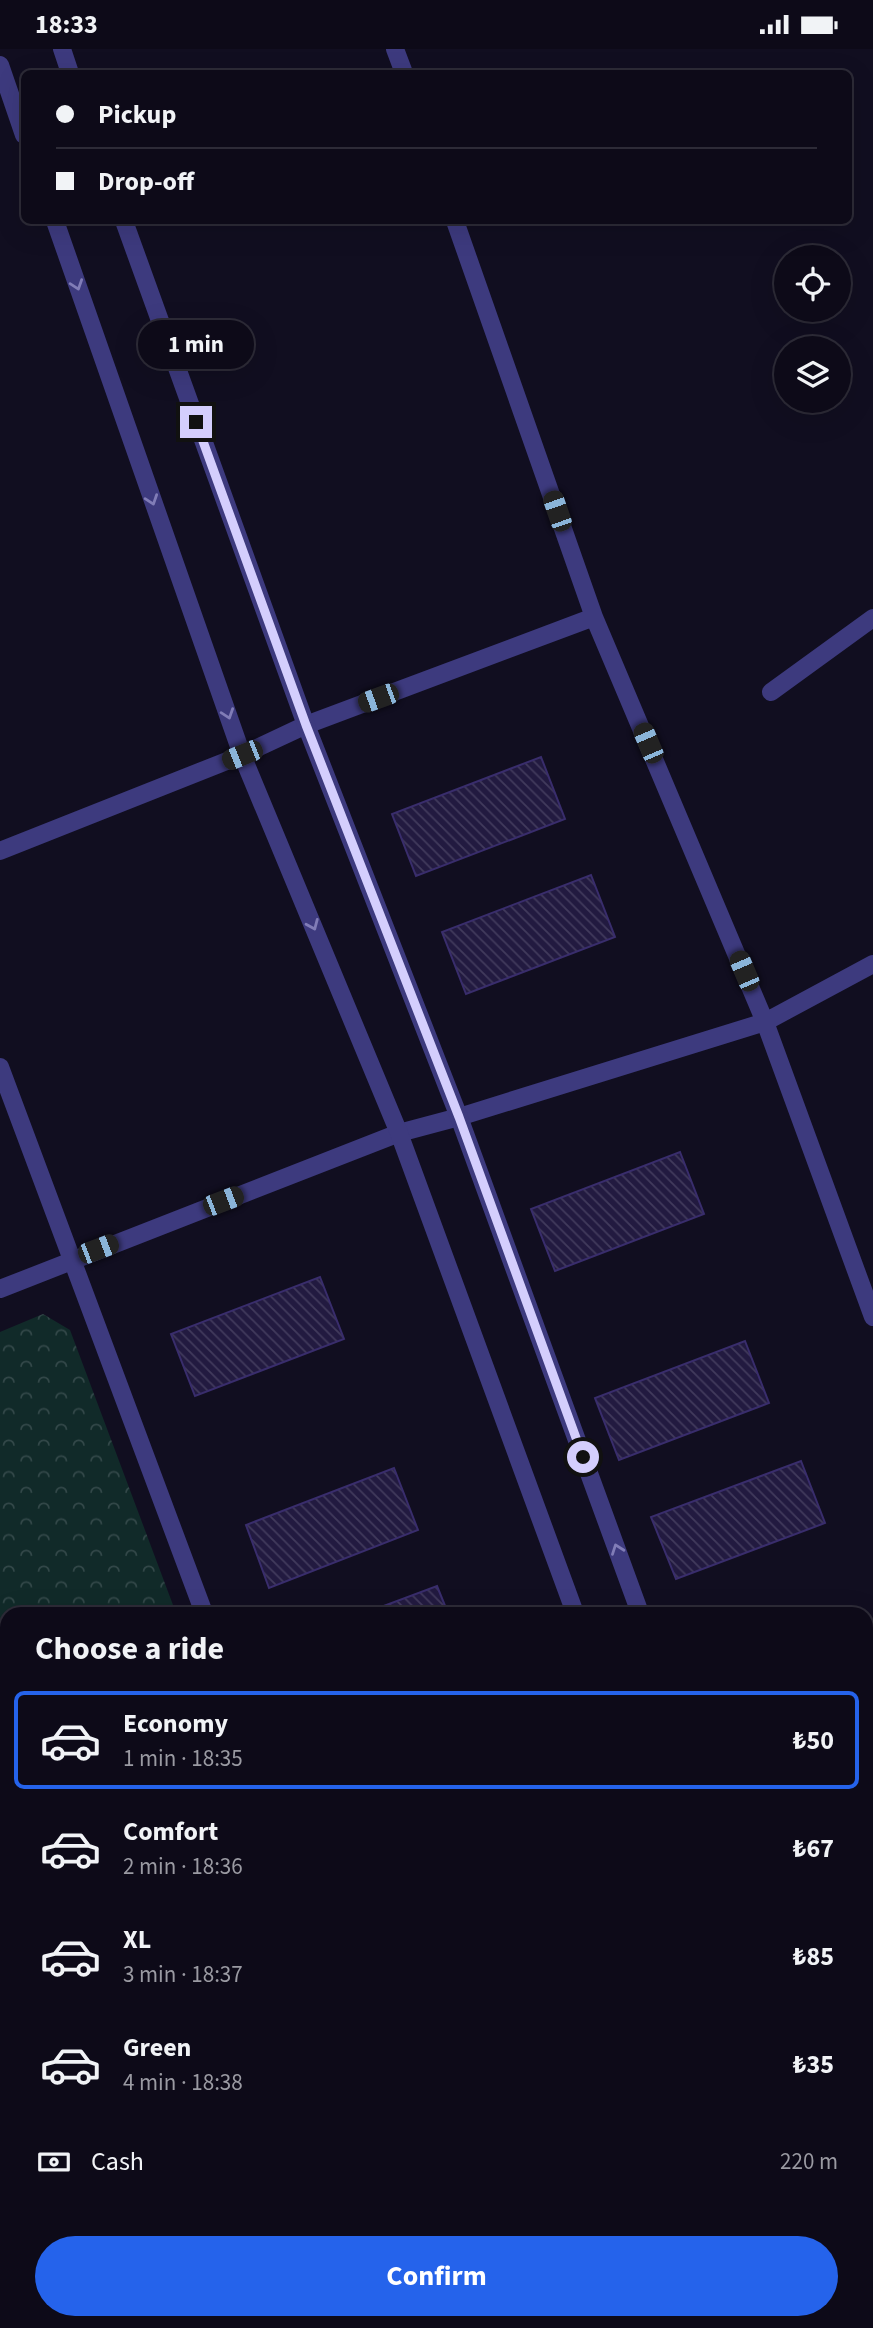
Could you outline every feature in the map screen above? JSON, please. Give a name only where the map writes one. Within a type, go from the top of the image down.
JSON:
[{"type":"street","points":[[62,49],[70,70]]},
{"type":"street","points":[[395,49],[403,70]]},
{"type":"street","points":[[0,65],[21,126]]},
{"type":"street","points":[[56,224],[242,755],[399,1133],[573,1607]]},
{"type":"street","points":[[125,224],[306,725],[459,1117],[638,1607]]},
{"type":"street","points":[[456,224],[594,617],[765,1021],[873,1317]]},
{"type":"street","points":[[0,851],[242,755],[306,725],[594,617]]},
{"type":"street","points":[[771,691],[873,618]]},
{"type":"street","points":[[0,1289],[399,1133],[459,1117],[765,1021],[873,964]]},
{"type":"street","points":[[0,1067],[202,1607]]},
{"type":"green space","points":[[43,1314],[70,1330],[174,1607],[0,1607],[0,1332]]},
{"type":"building","points":[[541,757],[565,819],[416,876],[392,814]]},
{"type":"building","points":[[591,875],[615,937],[466,994],[442,932]]},
{"type":"building","points":[[680,1152],[704,1214],[555,1271],[531,1209]]},
{"type":"building","points":[[320,1277],[344,1339],[195,1396],[171,1334]]},
{"type":"building","points":[[745,1341],[769,1403],[619,1460],[595,1398]]},
{"type":"building","points":[[801,1461],[825,1523],[676,1579],[651,1517]]},
{"type":"building","points":[[394,1468],[418,1530],[269,1588],[246,1525]]},
{"type":"building","points":[[437,1586],[446,1607],[381,1607]]},
{"type":"route","points":[[196,422],[306,725],[459,1117],[583,1457]]}]
